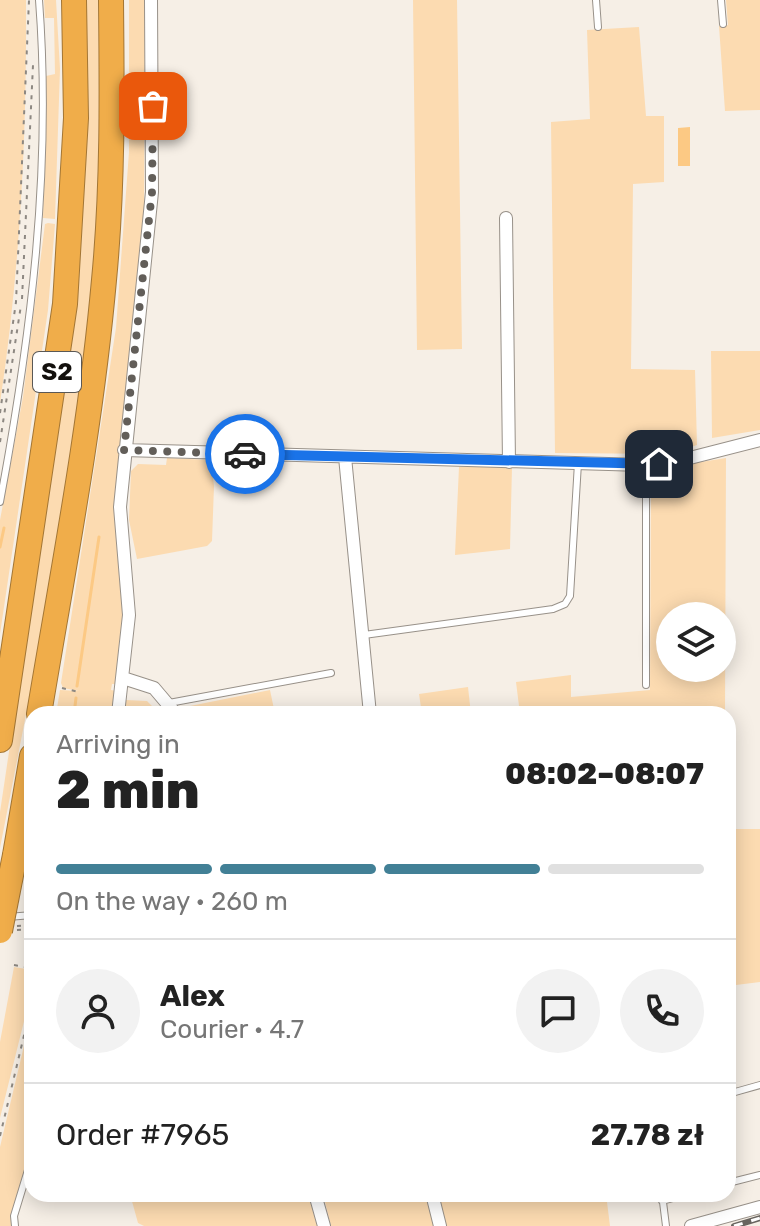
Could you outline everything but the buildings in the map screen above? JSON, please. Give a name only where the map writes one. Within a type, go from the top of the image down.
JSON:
[{"type":"highway","name":"S2","points":[[0,740],[65,304],[76,118],[74,0]]},
{"type":"highway","name":"S2","points":[[40,706],[86,429],[103,293],[113,104],[111,0]]},
{"type":"highway","points":[[0,931],[24,803]]},
{"type":"street","points":[[119,706],[129,615],[120,528],[124,450],[152,192],[151,0]]},
{"type":"street","points":[[506,218],[509,462]]},
{"type":"street","points":[[124,450],[646,465],[678,461],[760,440]]},
{"type":"street","points":[[345,457],[369,706]]},
{"type":"street","points":[[123,678],[154,688],[169,706]]},
{"type":"street","points":[[317,1202],[324,1226]]},
{"type":"street","points":[[434,1202],[440,1226]]},
{"type":"street","points":[[691,1226],[760,1207]]},
{"type":"lane","points":[[0,502],[4,458],[29,340],[38,237],[43,43],[34,0]]},
{"type":"lane","points":[[596,0],[598,27]]},
{"type":"lane","points":[[721,0],[723,24]]},
{"type":"lane","points":[[364,635],[553,609],[565,604],[570,596],[578,463]]},
{"type":"lane","points":[[646,465],[646,685]]},
{"type":"lane","points":[[185,706],[331,673]]},
{"type":"lane","points":[[0,918],[24,916]]},
{"type":"lane","points":[[736,1092],[760,1085]]},
{"type":"lane","points":[[736,1181],[760,1175]]},
{"type":"lane","points":[[15,1226],[14,1216],[24,1183]]},
{"type":"lane","points":[[663,1202],[666,1226]]},
{"type":"path","points":[[0,413],[16,302],[34,0]]},
{"type":"path","points":[[0,442],[22,299],[32,116],[34,0]]},
{"type":"path","points":[[61,688],[79,692]]},
{"type":"path","points":[[14,965],[24,967]]},
{"type":"path","points":[[0,1136],[24,1036]]},
{"type":"shaded area","points":[[0,0],[26,0],[21,202],[13,303],[0,403]]},
{"type":"shaded area","points":[[44,0],[56,0],[60,69],[55,219],[43,218],[46,76],[55,74],[54,18],[45,18]]},
{"type":"shaded area","points":[[83,0],[101,0],[98,235],[88,347],[44,622],[28,706],[24,706],[24,725],[0,848],[0,812],[29,618]]},
{"type":"shaded area","points":[[129,0],[145,0],[144,219],[116,507],[125,608],[117,684],[112,684],[111,690],[117,691],[115,706],[57,706],[60,690],[79,691],[63,688],[61,683],[116,328],[129,152]]},
{"type":"shaded area","points":[[413,0],[457,0],[462,349],[417,350]]},
{"type":"shaded area","points":[[726,0],[760,0],[760,110],[725,111],[719,26],[728,25]]},
{"type":"shaded area","points":[[639,27],[646,116],[664,116],[664,182],[633,184],[631,369],[695,370],[697,445],[670,454],[555,453],[551,122],[590,119],[587,30]]},
{"type":"shaded area","points":[[690,127],[690,166],[678,166],[678,128]]},
{"type":"shaded area","points":[[45,224],[55,224],[48,310],[0,634],[0,520],[23,397]]},
{"type":"shaded area","points":[[711,351],[760,351],[760,430],[712,438]]},
{"type":"shaded area","points":[[167,458],[211,460],[214,486],[212,541],[207,546],[137,559],[129,520],[131,471],[138,464],[166,465]]},
{"type":"shaded area","points":[[726,458],[725,602],[656,602],[656,682],[725,682],[725,706],[519,706],[516,682],[571,675],[571,697],[650,690],[651,470]]},
{"type":"shaded area","points":[[459,467],[512,467],[510,549],[455,555]]},
{"type":"shaded area","points":[[468,687],[470,706],[421,706],[419,694]]},
{"type":"shaded area","points":[[270,690],[273,706],[190,706]]},
{"type":"shaded area","points":[[126,700],[147,701],[152,706],[125,706]]},
{"type":"shaded area","points":[[736,829],[760,829],[760,982],[736,985]]},
{"type":"shaded area","points":[[14,967],[24,969],[24,1021],[0,1118],[0,1042]]},
{"type":"shaded area","points":[[24,1046],[24,1180],[12,1226],[0,1226],[0,1147]]},
{"type":"shaded area","points":[[132,1202],[310,1202],[317,1226],[144,1226],[138,1223]]},
{"type":"shaded area","points":[[325,1202],[427,1202],[434,1226],[331,1226]]},
{"type":"shaded area","points":[[440,1202],[607,1202],[610,1226],[446,1226]]},
{"type":"waterway","points":[[0,547],[4,528]]},
{"type":"waterway","points":[[77,686],[99,537]]},
{"type":"waterway","points":[[75,706],[76,698]]},
{"type":"railway","points":[[734,1226],[760,1218]]},
{"type":"way so far","points":[[153,106],[152,192],[124,450],[245,454]]},
{"type":"route","points":[[245,454],[659,464]]}]
